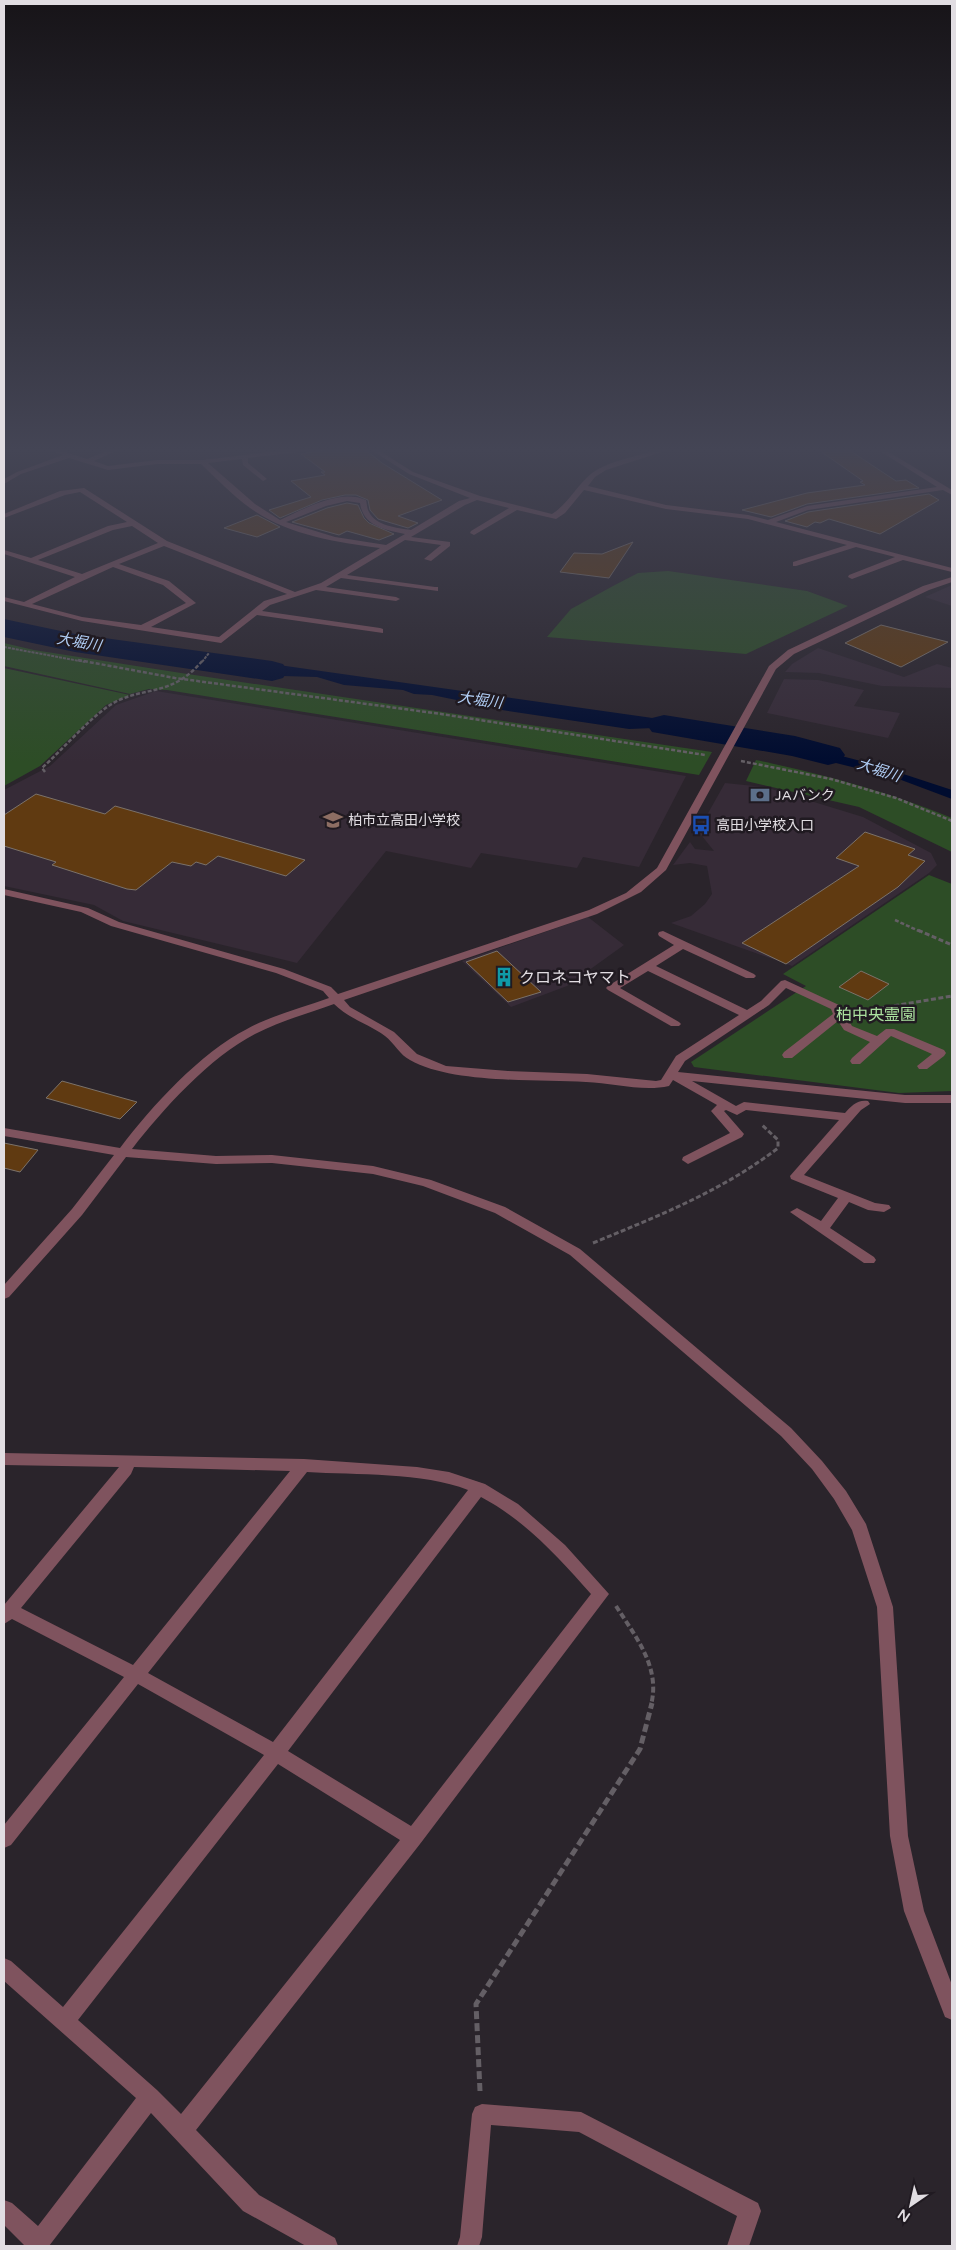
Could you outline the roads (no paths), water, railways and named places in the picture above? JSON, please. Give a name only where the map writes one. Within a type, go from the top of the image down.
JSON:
[{"type":"street","points":[[7,553],[82,577]]},
{"type":"street","points":[[30,561],[50,553]]},
{"type":"street","points":[[23,605],[139,553]]},
{"type":"street","points":[[189,553],[294,594]]},
{"type":"street","points":[[4,599],[82,619],[221,640],[267,603],[317,588],[377,553]]},
{"type":"street","points":[[428,559],[436,553]]},
{"type":"street","points":[[796,564],[830,553]]},
{"type":"street","points":[[887,553],[952,570]]},
{"type":"street","points":[[852,577],[903,557]]},
{"type":"street","points":[[111,564],[166,584],[192,603],[142,628]]},
{"type":"street","points":[[340,576],[435,589]]},
{"type":"street","points":[[4,1294],[77,1212],[121,1152],[199,1068],[237,1039],[253,1030],[336,999],[593,912],[633,894],[648,884],[661,870],[772,668],[791,652],[926,588],[952,578]]},
{"type":"street","points":[[317,588],[396,599]]},
{"type":"street","points":[[255,612],[380,631]]},
{"type":"street","points":[[4,892],[84,910],[115,924],[280,971],[326,989],[346,1009],[390,1034],[413,1058],[444,1069],[508,1075],[587,1078],[656,1085],[665,1083],[680,1059],[765,1003],[785,983],[835,1007],[848,1028],[878,1042]]},
{"type":"street","points":[[663,934],[682,945],[750,976]]},
{"type":"street","points":[[675,1024],[612,988],[682,945]]},
{"type":"street","points":[[648,966],[746,1014]]},
{"type":"street","points":[[788,1055],[839,1014]]},
{"type":"street","points":[[856,1061],[890,1031],[940,1053],[923,1066]]},
{"type":"street","points":[[671,1075],[905,1099],[952,1099]]},
{"type":"street","points":[[671,1075],[737,1111],[744,1106],[848,1117]]},
{"type":"street","points":[[688,1160],[738,1134],[717,1111],[725,1104]]},
{"type":"street","points":[[864,1104],[857,1107],[796,1176],[873,1207],[884,1208]]},
{"type":"street","points":[[4,1132],[121,1152],[216,1160],[272,1159],[373,1170],[426,1183],[463,1195],[500,1210],[574,1252],[786,1432],[817,1465],[840,1495],[860,1529],[884,1607],[899,1836],[914,1911],[952,2010]]},
{"type":"street","points":[[822,1228],[847,1196]]},
{"type":"street","points":[[797,1212],[869,1260]]},
{"type":"street","points":[[4,1459],[304,1465],[444,1475],[479,1488],[502,1501],[559,1548],[601,1594],[413,1838],[182,2130]]},
{"type":"street","points":[[128,1461],[126,1470],[7,1614],[135,1674],[276,1753],[413,1838]]},
{"type":"street","points":[[4,1839],[304,1465]]},
{"type":"street","points":[[65,2021],[276,1753],[479,1488]]},
{"type":"street","points":[[4,1968],[150,2097],[251,2202],[328,2246]]},
{"type":"street","points":[[4,2211],[37,2244],[150,2097]]},
{"type":"street","points":[[468,2246],[471,2237],[482,2114],[581,2122],[750,2211],[738,2246]]},
{"type":"water","points":[[4,622],[128,646],[196,655],[189,661],[124,652],[4,628]]},
{"type":"water","points":[[216,656],[730,729],[724,739],[654,728],[629,729],[502,710],[498,705],[487,701],[476,704],[432,695],[414,694],[403,690],[344,685],[317,677],[282,676],[208,664]]},
{"type":"water","points":[[769,737],[876,765],[952,790],[952,799],[896,778],[764,745]]},
{"type":"waterway","name":"大堀川","points":[[4,628],[75,643],[272,671]]},
{"type":"waterway","name":"大堀川","points":[[664,725],[795,746],[828,755]]},
{"type":"place","name":"JAバンク","points":[[760,795]]},
{"type":"place","name":"柏市立高田小学校","points":[[333,820]]},
{"type":"place","name":"高田小学校入口","points":[[701,825]]},
{"type":"place","name":"クロネコヤマト","points":[[504,977]]},
{"type":"park label","name":"柏中央霊園","points":[[876,1014]]}]
